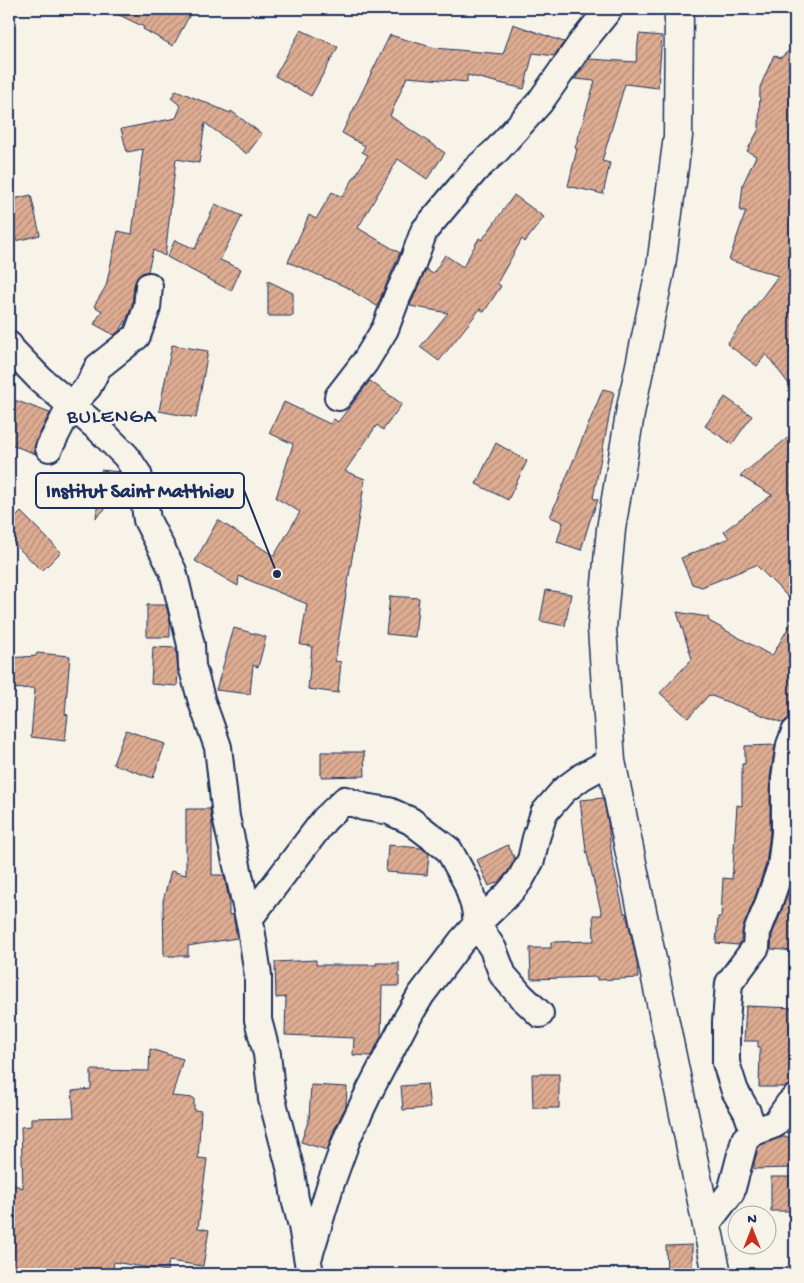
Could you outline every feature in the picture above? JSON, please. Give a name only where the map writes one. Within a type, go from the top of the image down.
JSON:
[{"type":"street","points":[[338,397],[366,362],[385,329],[397,297],[411,268],[424,231],[476,169],[516,130],[540,102],[580,45],[609,9]]},
{"type":"street","points":[[679,9],[677,146],[661,266],[631,408],[612,529],[602,628],[611,761],[717,1274]]},
{"type":"street","points":[[49,448],[70,405],[88,387],[98,367],[137,336],[147,308],[149,286]]},
{"type":"street","points":[[9,345],[40,379],[99,429],[126,456],[138,474],[147,520],[173,571],[191,645],[192,666],[218,747],[226,817],[249,919],[258,975],[258,1020],[267,1054],[272,1099],[291,1171],[309,1268]]},
{"type":"street","points":[[754,1132],[747,1112],[734,1090],[726,1064],[726,1022],[729,983],[756,947],[757,932],[781,867],[785,833],[785,778],[790,745],[795,732]]},
{"type":"street","points":[[309,1268],[338,1163],[348,1136],[371,1088],[421,995],[461,942],[520,880],[531,860],[544,813],[564,790],[583,776],[611,761]]},
{"type":"street","points":[[249,919],[325,819],[345,800],[364,807],[389,811],[411,821],[449,850],[467,882],[475,908],[477,924],[492,949],[503,975],[540,1014]]},
{"type":"street","points":[[707,1223],[732,1192],[745,1139],[754,1132],[775,1124],[795,1098]]},
{"type":"building","points":[[107,9],[193,9],[173,46],[143,29],[144,27]]},
{"type":"building","points":[[513,24],[564,42],[554,56],[533,53],[524,89],[467,75],[467,82],[407,77],[390,116],[445,153],[427,179],[398,159],[358,228],[400,253],[377,306],[353,290],[288,262],[309,215],[316,219],[332,192],[342,197],[368,155],[362,152],[365,146],[342,133],[390,35],[435,48],[503,54]]},
{"type":"building","points":[[301,30],[338,47],[311,96],[275,76]]},
{"type":"building","points":[[639,34],[662,36],[658,88],[625,84],[602,161],[610,163],[603,194],[568,186],[577,149],[575,148],[595,81],[575,79],[589,59],[636,62]]},
{"type":"building","points":[[795,46],[795,392],[766,354],[757,366],[727,344],[778,276],[729,260],[746,211],[740,211],[743,184],[756,156],[747,151],[759,129],[760,87],[774,55],[780,58]]},
{"type":"building","points":[[176,90],[230,113],[231,111],[262,134],[247,154],[205,123],[199,163],[176,159],[165,256],[153,250],[148,271],[142,273],[137,278],[134,285],[132,305],[127,319],[120,330],[114,335],[94,324],[102,311],[94,306],[106,286],[118,231],[132,234],[143,149],[127,152],[121,129],[176,118],[181,106],[171,98]]},
{"type":"building","points":[[31,195],[40,235],[16,241],[13,229],[9,230],[9,200]]},
{"type":"building","points":[[514,195],[544,217],[525,242],[522,239],[497,283],[501,286],[484,312],[480,309],[439,361],[420,347],[448,313],[410,306],[426,269],[433,274],[445,255],[463,267],[479,238],[482,240]]},
{"type":"building","points":[[215,204],[242,216],[220,260],[241,269],[231,291],[167,257],[175,240],[195,249]]},
{"type":"building","points":[[268,281],[293,293],[293,316],[268,316]]},
{"type":"building","points":[[172,345],[208,351],[196,418],[159,411]]},
{"type":"building","points":[[370,381],[402,404],[383,430],[377,425],[345,471],[365,479],[335,661],[341,662],[338,693],[308,689],[312,646],[300,645],[307,604],[239,576],[238,586],[195,561],[218,520],[274,556],[300,512],[276,498],[293,444],[269,433],[284,402],[330,424],[334,419],[338,422]]},
{"type":"building","points":[[603,389],[614,392],[593,498],[598,500],[581,550],[557,542],[563,522],[550,517]]},
{"type":"building","points":[[725,397],[752,416],[732,444],[705,426]]},
{"type":"building","points":[[9,398],[50,413],[36,441],[34,448],[36,454],[9,444]]},
{"type":"building","points":[[795,432],[795,604],[756,565],[702,587],[692,584],[681,558],[729,538],[724,531],[772,495],[740,476]]},
{"type":"building","points":[[496,443],[527,461],[508,500],[476,484]]},
{"type":"building","points":[[101,470],[119,472],[126,488],[96,518]]},
{"type":"building","points":[[21,512],[61,552],[42,571],[9,539],[9,524]]},
{"type":"building","points":[[546,590],[571,594],[565,626],[540,621]]},
{"type":"building","points":[[390,596],[419,598],[415,637],[386,634]]},
{"type":"building","points":[[147,605],[166,605],[170,622],[170,637],[147,637]]},
{"type":"building","points":[[677,612],[708,617],[709,621],[772,656],[795,616],[795,717],[783,723],[709,695],[688,718],[660,693],[692,659]]},
{"type":"building","points":[[234,628],[266,637],[258,667],[253,665],[250,694],[216,690]]},
{"type":"building","points":[[153,647],[176,648],[177,686],[151,684]]},
{"type":"building","points":[[37,653],[70,656],[65,714],[68,715],[65,741],[31,737],[35,688],[9,689],[9,658],[36,656]]},
{"type":"building","points":[[126,730],[165,744],[153,778],[113,764]]},
{"type":"building","points":[[775,745],[770,778],[770,832],[766,864],[743,927],[741,942],[738,945],[716,943],[718,917],[721,917],[723,878],[732,879],[737,805],[742,806],[742,764],[745,764],[745,746]]},
{"type":"building","points":[[321,752],[364,752],[365,776],[321,777]]},
{"type":"building","points":[[603,798],[612,858],[637,963],[638,978],[597,980],[597,977],[531,979],[530,948],[551,948],[551,942],[594,941],[593,915],[602,915],[586,850],[580,800]]},
{"type":"building","points":[[186,809],[210,809],[212,824],[212,875],[224,875],[229,900],[229,915],[233,914],[237,938],[188,946],[188,956],[164,956],[163,901],[171,871],[186,875]]},
{"type":"building","points":[[388,845],[421,848],[429,854],[427,875],[386,872]]},
{"type":"building","points":[[508,845],[515,859],[500,881],[489,886],[477,860]]},
{"type":"building","points":[[795,872],[795,951],[771,949],[772,935]]},
{"type":"building","points":[[316,960],[316,965],[399,963],[399,986],[382,986],[381,1037],[371,1056],[353,1055],[354,1038],[285,1035],[286,997],[276,998],[275,962]]},
{"type":"building","points":[[746,1006],[795,1008],[795,1083],[785,1087],[759,1087],[760,1047],[758,1047],[758,1041],[744,1041]]},
{"type":"building","points":[[150,1049],[183,1059],[172,1096],[194,1098],[194,1110],[201,1111],[198,1158],[207,1159],[198,1228],[209,1230],[203,1266],[169,1261],[167,1271],[114,1262],[112,1274],[9,1274],[9,1183],[23,1188],[21,1127],[31,1126],[31,1118],[74,1117],[72,1091],[91,1089],[91,1070],[149,1071]]},
{"type":"building","points":[[532,1074],[559,1074],[559,1108],[533,1108]]},
{"type":"building","points":[[427,1084],[430,1108],[403,1110],[401,1086]]},
{"type":"building","points":[[311,1085],[347,1087],[346,1106],[334,1130],[327,1150],[301,1142],[309,1119]]},
{"type":"building","points":[[782,1137],[791,1137],[792,1168],[754,1169],[758,1148]]},
{"type":"building","points":[[771,1177],[795,1177],[795,1211],[776,1211],[776,1206],[771,1206]]},
{"type":"building","points":[[692,1245],[692,1274],[667,1274],[666,1246]]},
{"type":"place","name":"Institut Saint Matthieu","points":[[277,574]]},
{"type":"district","name":"BULENGA","points":[[112,418]]}]
